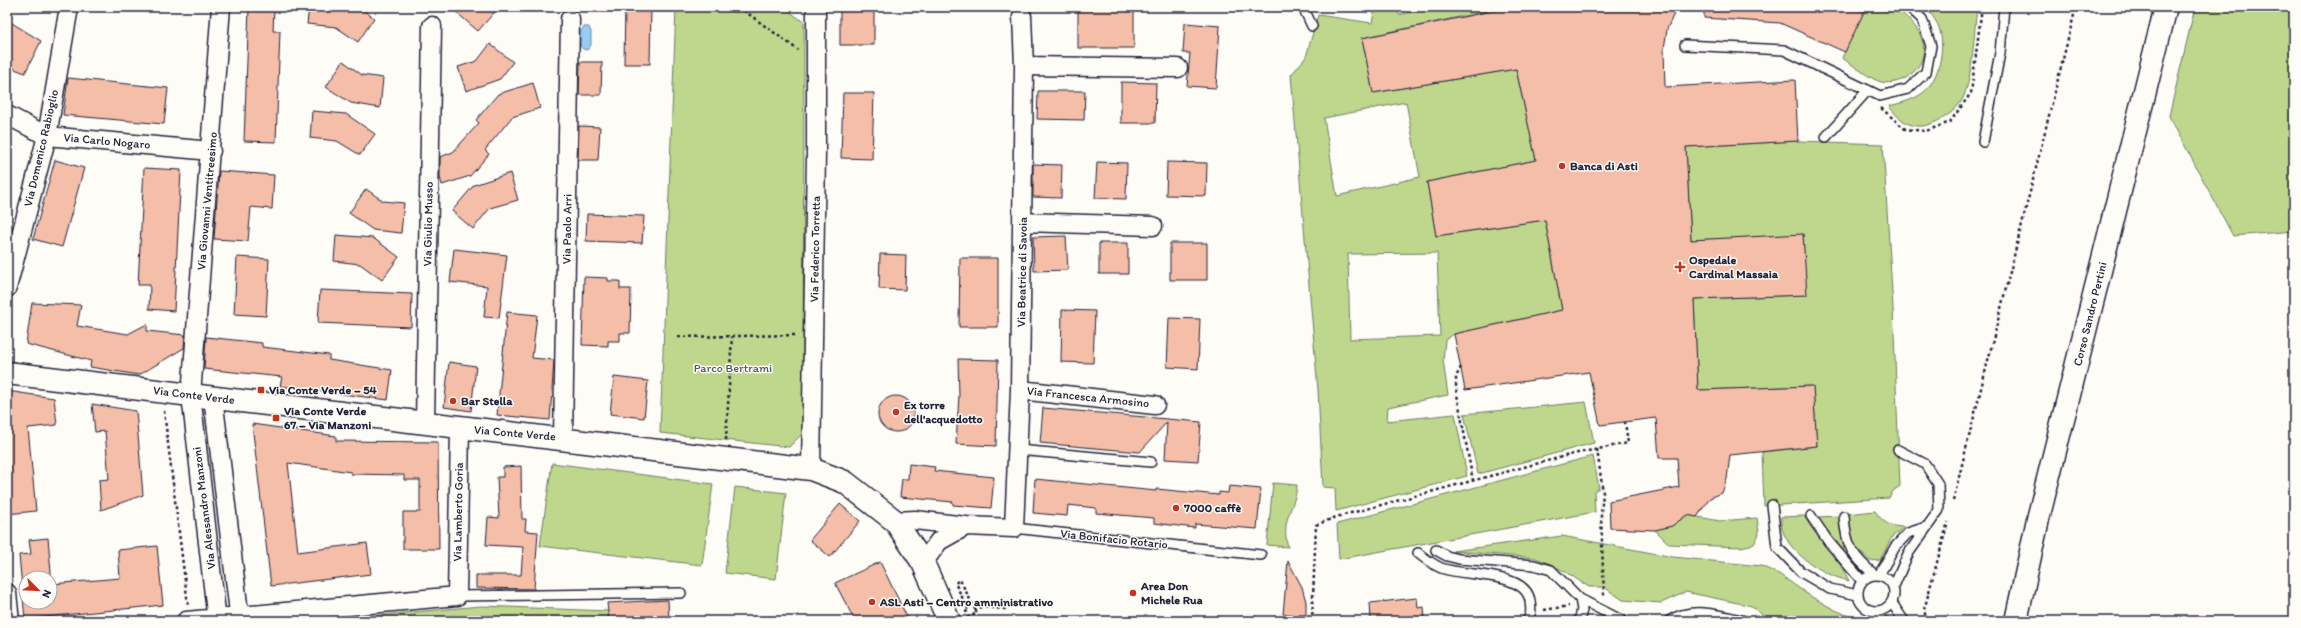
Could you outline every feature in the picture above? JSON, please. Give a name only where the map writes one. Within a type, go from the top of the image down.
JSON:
[{"type":"street","name":"Via Domenico Rabioglio","points":[[7,288],[46,136],[70,7]]},
{"type":"street","name":"Via Giovanni Ventitreesimo","points":[[191,395],[221,7]]},
{"type":"street","name":"Via Federico Torretta","points":[[811,468],[817,51],[816,7]]},
{"type":"street","name":"Corso Sandro Pertini","points":[[2016,621],[2038,519],[2166,7]]},
{"type":"street","name":"Via Beatrice di Savoia","points":[[1014,528],[1020,390],[1024,66],[1022,16]]},
{"type":"street","name":"Via Paolo Arri","points":[[563,438],[570,20]]},
{"type":"street","name":"Via Giulio Musso","points":[[425,423],[432,26]]},
{"type":"street","points":[[1024,66],[1178,68]]},
{"type":"street","name":"Via Carlo Nogaro","points":[[7,115],[46,136],[211,151]]},
{"type":"street","points":[[1022,222],[1153,226]]},
{"type":"street","name":"Via Conte Verde","points":[[7,373],[460,428],[563,438],[725,459],[811,468],[845,482],[896,522],[959,618]]},
{"type":"street","name":"Via Francesca Armosino","points":[[1020,390],[1155,404]]},
{"type":"street","name":"Via Alessandro Manzoni","points":[[191,395],[217,619]]},
{"type":"street","name":"Via Alessandro Manzoni","points":[[213,397],[239,618]]},
{"type":"street","name":"Via Lamberto Goria","points":[[457,596],[460,428]]},
{"type":"street","name":"Via Bonifacio Rotario","points":[[896,522],[915,520],[966,526],[1014,528]]},
{"type":"street","points":[[923,563],[939,541],[966,526]]},
{"type":"street","points":[[7,593],[10,621]]},
{"type":"street","points":[[186,621],[239,618],[457,596]]},
{"type":"lane","points":[[1303,7],[1312,26]]},
{"type":"lane","points":[[1685,45],[1784,50],[1880,96],[1908,89],[1926,72],[1931,46],[1922,19],[1909,7]]},
{"type":"lane","points":[[1983,142],[2000,53],[2004,7]]},
{"type":"lane","points":[[1826,137],[1868,90]]},
{"type":"lane","points":[[1018,450],[1151,462]]},
{"type":"lane","points":[[1874,611],[1884,610],[1892,603],[1894,597],[1894,586],[1908,554],[1938,510],[1938,484],[1925,464],[1898,450]]},
{"type":"lane","points":[[1772,505],[1777,547],[1801,572],[1830,589],[1858,595]]},
{"type":"lane","points":[[1811,516],[1828,541],[1862,581]]},
{"type":"lane","points":[[1844,516],[1845,534],[1852,554],[1877,575],[1885,577],[1894,586]]},
{"type":"lane","points":[[1862,581],[1877,575],[1895,547],[1908,533],[1926,527]]},
{"type":"lane","name":"Via Bonifacio Rotario","points":[[1014,528],[1261,555]]},
{"type":"lane","points":[[1436,550],[1448,556],[1459,559],[1534,565],[1551,570],[1580,599],[1623,621]]},
{"type":"lane","points":[[1418,553],[1441,568],[1518,582],[1526,588],[1529,596],[1532,613],[1527,621]]},
{"type":"lane","points":[[1862,581],[1858,595],[1863,606],[1874,611],[1883,621]]},
{"type":"lane","points":[[457,596],[681,593]]},
{"type":"lane","points":[[1579,621],[1582,610],[1580,599]]},
{"type":"lane","points":[[1892,603],[1904,621]]},
{"type":"lane","points":[[1669,621],[1679,614],[1714,613],[1745,621]]},
{"type":"path","points":[[739,7],[798,50],[817,51]]},
{"type":"path","points":[[1868,90],[1884,113],[1905,129],[1926,131],[1950,122],[1971,93],[1982,7]]},
{"type":"path","points":[[1952,504],[2076,7]]},
{"type":"path","points":[[798,50],[798,58]]},
{"type":"path","points":[[678,337],[797,335],[797,327]]},
{"type":"path","points":[[725,459],[732,336]]},
{"type":"path","points":[[1461,367],[1456,377],[1456,389],[1473,481]]},
{"type":"path","points":[[162,392],[190,621]]},
{"type":"path","points":[[1312,621],[1316,525],[1336,517],[1597,449],[1628,443],[1625,422]]},
{"type":"path","points":[[1597,449],[1603,493],[1601,514],[1604,587]]},
{"type":"path","points":[[1927,621],[1924,610],[1949,519]]},
{"type":"path","points":[[960,580],[977,613],[959,618],[969,611],[955,583],[960,580]]},
{"type":"path","points":[[975,609],[981,607],[1007,609]]},
{"type":"green space","name":"Parco Bertrami","points":[[676,7],[783,7],[804,22],[803,433],[789,447],[660,433]]},
{"type":"green space","points":[[1375,7],[1397,7],[1399,15],[1431,7],[1505,7],[1362,38],[1373,93],[1516,69],[1536,160],[1427,182],[1436,236],[1545,220],[1562,310],[1454,334],[1445,340],[1443,360],[1448,395],[1388,407],[1387,421],[1455,414],[1467,476],[1336,511],[1335,488],[1323,487],[1318,390],[1291,75],[1306,57],[1318,15],[1372,23]],"holes":[[[1406,102],[1420,177],[1337,196],[1324,118]],[[1437,253],[1440,336],[1350,339],[1348,254]]]},
{"type":"green space","points":[[1853,7],[1896,7],[1912,24],[1919,33],[1923,43],[1924,52],[1918,67],[1912,73],[1898,81],[1889,83],[1881,82],[1866,75],[1842,58],[1863,12]]},
{"type":"green space","points":[[1925,7],[1977,7],[1973,54],[1969,78],[1963,98],[1952,112],[1938,121],[1927,125],[1915,126],[1900,119],[1889,106],[1907,101],[1920,95],[1934,80],[1937,72],[1940,63],[1942,46],[1940,31],[1938,24]]},
{"type":"green space","points":[[2195,7],[2294,7],[2294,231],[2233,236],[2169,116]]},
{"type":"green space","points":[[1798,141],[1883,144],[1893,308],[1900,486],[1893,491],[1889,498],[1764,506],[1762,452],[1817,446],[1813,386],[1698,390],[1694,299],[1806,295],[1803,235],[1691,240],[1686,147]]},
{"type":"green space","points":[[1586,402],[1594,443],[1478,474],[1464,414]]},
{"type":"green space","points":[[1593,456],[1599,488],[1594,491],[1595,512],[1339,559],[1337,524]]},
{"type":"green space","points":[[552,463],[713,484],[702,565],[540,546]]},
{"type":"green space","points":[[1273,483],[1297,485],[1296,494],[1287,521],[1286,537],[1288,547],[1267,545]]},
{"type":"green space","points":[[735,487],[786,493],[776,579],[725,573]]},
{"type":"green space","points":[[1875,511],[1887,524],[1905,527],[1892,537],[1880,560],[1870,561],[1853,545],[1848,514]]},
{"type":"green space","points":[[1687,515],[1720,521],[1757,518],[1759,534],[1754,544],[1741,547],[1669,544],[1655,530],[1672,526]]},
{"type":"green space","points":[[1804,516],[1839,564],[1849,581],[1838,578],[1815,566],[1794,549],[1787,539],[1782,528],[1781,517]]},
{"type":"green space","points":[[1840,516],[1844,551],[1816,517]]},
{"type":"green space","points":[[1562,536],[1673,557],[1761,566],[1779,574],[1810,596],[1835,610],[1862,621],[1769,621],[1752,606],[1686,592],[1661,603],[1623,600],[1604,587],[1589,587],[1564,571],[1536,558],[1453,551]]},
{"type":"green space","points":[[481,606],[608,611],[609,621],[358,621],[358,617]]},
{"type":"water","points":[[584,27],[589,27],[591,32],[591,45],[587,50],[580,46],[580,32]]},
{"type":"building","points":[[249,7],[274,7],[273,31],[280,31],[276,142],[244,141]]},
{"type":"building","points":[[309,7],[359,7],[374,18],[358,42],[336,27],[307,24]]},
{"type":"building","points":[[450,7],[499,7],[478,31]]},
{"type":"building","points":[[625,7],[651,7],[650,64],[624,64]]},
{"type":"building","points":[[1078,7],[1134,7],[1134,48],[1078,48]]},
{"type":"building","name":"Ospedale Cardinal Massaia","points":[[1511,7],[1677,7],[1667,29],[1664,49],[1665,87],[1795,80],[1798,141],[1686,147],[1691,240],[1803,234],[1807,295],[1694,299],[1698,390],[1813,386],[1817,446],[1730,455],[1727,479],[1722,493],[1710,498],[1697,517],[1687,515],[1672,526],[1655,530],[1610,528],[1609,501],[1679,487],[1677,458],[1659,458],[1656,418],[1600,425],[1589,372],[1465,390],[1454,334],[1562,310],[1545,220],[1436,236],[1427,182],[1536,160],[1516,69],[1373,93],[1362,38]]},
{"type":"building","points":[[1704,7],[1853,7],[1864,12],[1845,52],[1780,23],[1704,18]]},
{"type":"building","points":[[840,9],[874,9],[874,45],[840,45]]},
{"type":"building","points":[[7,20],[41,41],[25,73],[7,66]]},
{"type":"building","points":[[1185,23],[1220,26],[1216,88],[1187,86],[1190,53],[1183,53]]},
{"type":"building","points":[[490,44],[513,62],[500,79],[466,91],[458,67],[477,61]]},
{"type":"building","points":[[343,61],[362,75],[383,78],[380,108],[351,103],[326,87]]},
{"type":"building","points":[[580,62],[602,62],[601,95],[579,95]]},
{"type":"building","points":[[68,78],[168,88],[164,124],[63,115]]},
{"type":"building","points":[[1121,82],[1156,83],[1155,123],[1121,123]]},
{"type":"building","points":[[533,83],[540,108],[512,117],[485,150],[489,154],[470,176],[442,185],[440,177],[440,157],[453,152],[479,123],[476,120],[498,94]]},
{"type":"building","points":[[1038,91],[1085,91],[1084,120],[1037,119]]},
{"type":"building","points":[[843,93],[874,93],[872,159],[841,158]]},
{"type":"building","points":[[312,111],[346,114],[375,134],[360,155],[337,141],[310,138]]},
{"type":"building","points":[[579,126],[600,127],[598,160],[578,160]]},
{"type":"building","points":[[55,160],[84,168],[62,247],[33,239]]},
{"type":"building","points":[[1097,162],[1127,163],[1126,199],[1095,198]]},
{"type":"building","points":[[1167,162],[1207,163],[1206,196],[1166,195]]},
{"type":"building","points":[[1033,164],[1062,165],[1061,198],[1033,197]]},
{"type":"building","points":[[144,168],[181,170],[174,311],[149,309],[150,285],[138,285]]},
{"type":"building","points":[[219,171],[274,175],[272,209],[251,207],[248,241],[214,239]]},
{"type":"building","points":[[510,173],[518,200],[490,208],[473,229],[452,211],[474,185]]},
{"type":"building","points":[[366,189],[383,201],[404,203],[401,233],[373,230],[349,213]]},
{"type":"building","points":[[587,214],[644,216],[642,243],[586,241]]},
{"type":"building","points":[[336,235],[373,238],[399,257],[382,280],[360,264],[334,261]]},
{"type":"building","points":[[1066,236],[1068,270],[1034,271],[1033,237]]},
{"type":"building","points":[[1099,243],[1128,243],[1128,274],[1099,274]]},
{"type":"building","points":[[1170,243],[1207,243],[1207,280],[1170,280]]},
{"type":"building","points":[[454,249],[507,255],[499,318],[484,317],[487,286],[450,282]]},
{"type":"building","points":[[880,254],[906,255],[905,290],[879,289]]},
{"type":"building","points":[[237,257],[269,259],[266,316],[234,314]]},
{"type":"building","points":[[960,258],[998,258],[998,327],[959,327]]},
{"type":"building","points":[[584,277],[608,278],[608,281],[620,281],[620,289],[631,289],[630,333],[620,333],[620,341],[608,341],[608,346],[582,345]]},
{"type":"building","points":[[320,290],[412,294],[411,327],[318,323]]},
{"type":"building","points":[[32,303],[81,305],[77,326],[128,334],[147,324],[147,331],[185,335],[184,348],[139,375],[90,367],[91,361],[26,344]]},
{"type":"building","points":[[1062,310],[1095,311],[1093,363],[1061,362]]},
{"type":"building","points":[[507,312],[537,315],[532,358],[554,360],[550,420],[497,415]]},
{"type":"building","points":[[1169,318],[1200,319],[1198,369],[1167,367]]},
{"type":"building","points":[[206,337],[262,343],[262,347],[329,355],[329,360],[392,370],[388,400],[280,386],[282,377],[204,369]]},
{"type":"building","points":[[958,359],[998,360],[996,446],[956,444],[959,395]]},
{"type":"building","points":[[449,362],[476,366],[471,411],[444,407]]},
{"type":"building","points":[[614,377],[648,381],[644,418],[610,414]]},
{"type":"building","points":[[7,391],[54,398],[57,425],[28,428],[36,511],[7,514]]},
{"type":"building","name":"Ex torre dell'acquedotto","points":[[900,396],[909,401],[913,407],[913,421],[909,427],[900,432],[892,432],[883,427],[879,421],[878,410],[883,401],[889,397]]},
{"type":"building","points":[[92,404],[136,411],[143,495],[101,510],[99,480],[109,479],[105,431],[95,432]]},
{"type":"building","points":[[1043,408],[1201,422],[1198,461],[1165,459],[1167,422],[1140,452],[1040,443]]},
{"type":"building","points":[[252,424],[336,436],[336,441],[438,442],[439,549],[403,549],[403,512],[420,512],[420,480],[404,480],[404,475],[351,474],[351,472],[288,463],[298,552],[367,543],[371,574],[271,586]]},
{"type":"building","points":[[909,464],[935,467],[934,471],[994,477],[991,508],[953,505],[953,502],[900,497],[902,479],[908,479]]},
{"type":"building","points":[[521,466],[522,519],[526,519],[525,531],[538,532],[534,589],[476,588],[476,575],[521,575],[523,547],[486,545],[488,517],[499,518],[497,477],[503,477],[503,467]]},
{"type":"building","points":[[1035,479],[1156,491],[1156,489],[1219,495],[1219,492],[1228,493],[1229,486],[1261,489],[1257,529],[1195,524],[1195,528],[1154,523],[1154,518],[1096,513],[1096,508],[1068,505],[1067,516],[1033,513]]},
{"type":"building","points":[[840,504],[860,521],[830,557],[810,540]]},
{"type":"building","points":[[48,538],[51,570],[20,570],[19,555],[31,554],[29,540]]},
{"type":"building","points":[[157,546],[163,605],[25,619],[24,610],[58,610],[58,583],[120,578],[118,550]]},
{"type":"building","points":[[1288,561],[1302,587],[1306,602],[1306,615],[1283,614]]},
{"type":"building","name":"ASL Asti – Centro amministrativo","points":[[880,562],[909,621],[855,621],[835,583]]},
{"type":"building","points":[[1417,598],[1418,608],[1424,607],[1425,621],[1371,621],[1370,603]]},
{"type":"building","points":[[668,600],[669,621],[609,621],[607,603]]},
{"type":"place","name":"Banca di Asti","points":[[1562,166]]},
{"type":"place","name":"Ospedale Cardinal Massaia","points":[[1680,267]]},
{"type":"place","name":"Via Conte Verde – 54","points":[[261,390]]},
{"type":"place","name":"Bar Stella","points":[[453,401]]},
{"type":"place","name":"Ex torre dell'acquedotto","points":[[896,412]]},
{"type":"place","name":"Via Conte Verde 67 – Via Manzoni","points":[[276,418]]},
{"type":"place","name":"7000 caffè","points":[[1176,508]]},
{"type":"place","name":"Area Don Michele Rua","points":[[1133,593]]},
{"type":"place","name":"ASL Asti – Centro amministrativo","points":[[872,602]]}]
